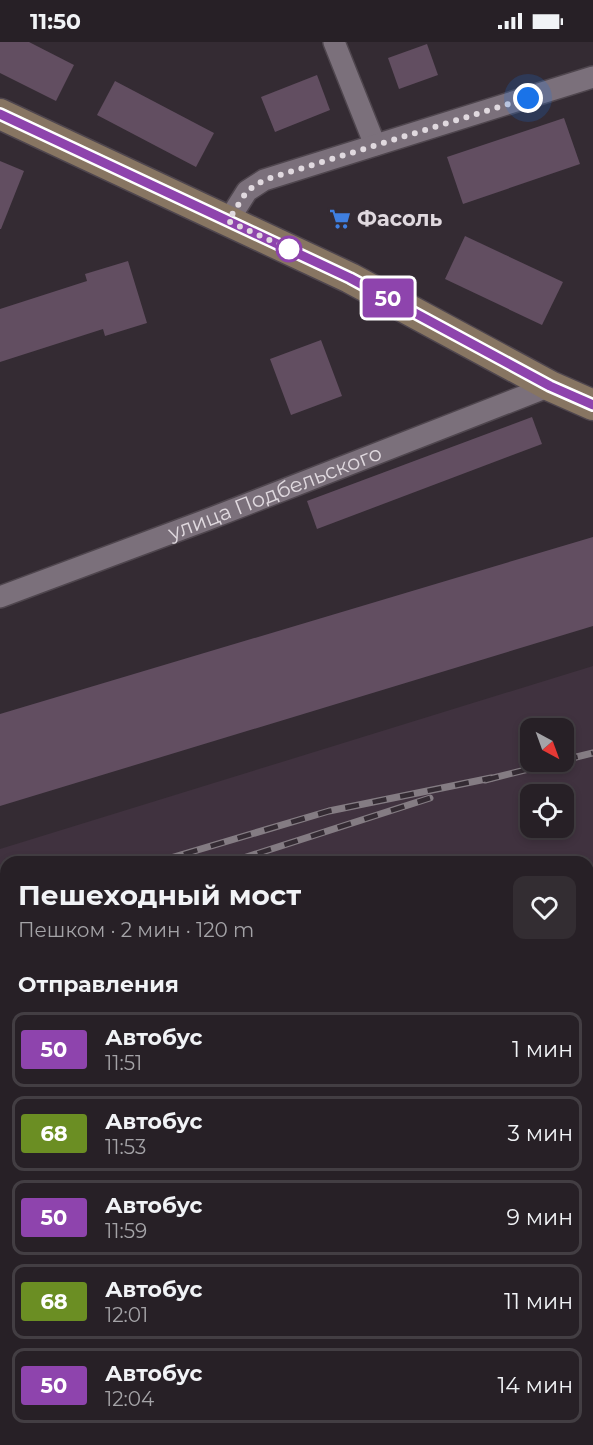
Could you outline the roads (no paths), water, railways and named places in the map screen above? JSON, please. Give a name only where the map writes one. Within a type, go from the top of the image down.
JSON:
[{"type":"street","points":[[334,42],[375,145]]},
{"type":"street","points":[[228,221],[247,191],[264,180],[593,77]]},
{"type":"street","points":[[0,114],[350,278],[550,386],[593,405]]},
{"type":"street","name":"улица Подбельского","points":[[0,597],[209,519],[550,386]]},
{"type":"railway","points":[[574,758],[593,753]]},
{"type":"railway","points":[[485,780],[520,771]]},
{"type":"railway","points":[[177,856],[329,811],[491,778]]},
{"type":"railway","points":[[250,856],[430,798]]},
{"type":"place","name":"Фасоль","points":[[340,219]]}]
